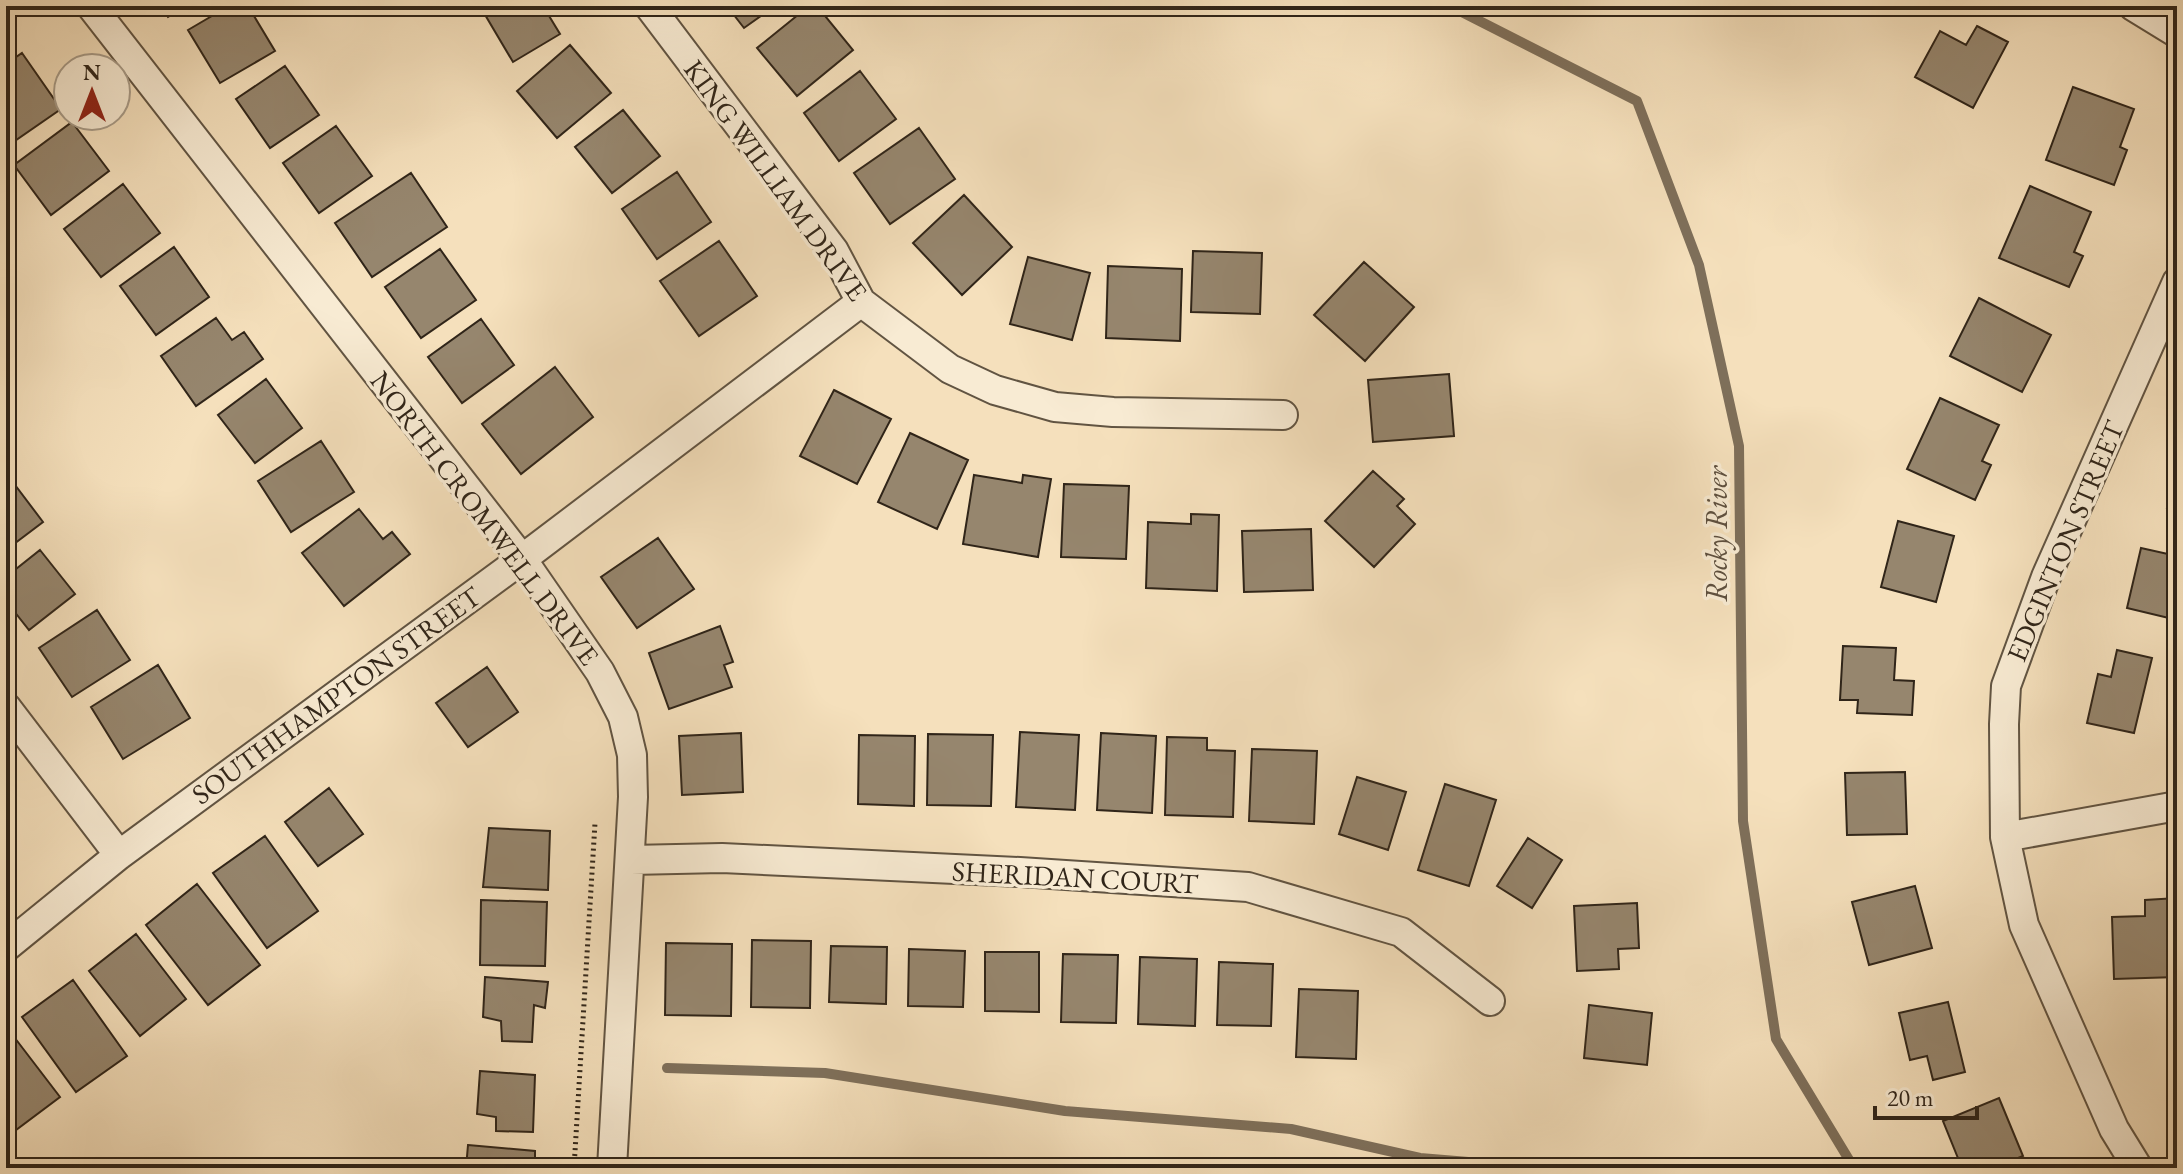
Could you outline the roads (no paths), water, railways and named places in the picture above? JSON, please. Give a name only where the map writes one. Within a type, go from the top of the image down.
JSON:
[{"type":"street","name":"NORTH CROMWELL DRIVE","points":[[91,6],[522,559],[600,672],[623,717],[632,755],[631,860],[612,1168]]},
{"type":"street","name":"KING WILLIAM DRIVE","points":[[649,6],[834,251],[861,302],[950,369],[995,390],[1055,407],[1113,412],[1283,415]]},
{"type":"street","points":[[2133,6],[2177,33]]},
{"type":"street","name":"EDGINTON STREET","points":[[2138,1168],[2114,1129],[2024,925],[2005,837],[2003,773],[2006,686],[2046,577],[2177,282]]},
{"type":"street","name":"SOUTHHAMPTON STREET","points":[[6,947],[119,855],[522,559],[861,302]]},
{"type":"street","points":[[6,707],[119,855]]},
{"type":"street","points":[[2005,837],[2177,806]]},
{"type":"street","name":"SHERIDAN COURT","points":[[631,860],[722,858],[1020,872],[1248,887],[1401,932],[1490,1001]]},
{"type":"waterway","name":"Rocky River","points":[[1450,6],[1637,101],[1699,265],[1739,446],[1743,821],[1776,1039],[1854,1168]]},
{"type":"waterway","points":[[667,1068],[825,1073],[1065,1111],[1291,1129],[1420,1158],[1541,1168]]}]
